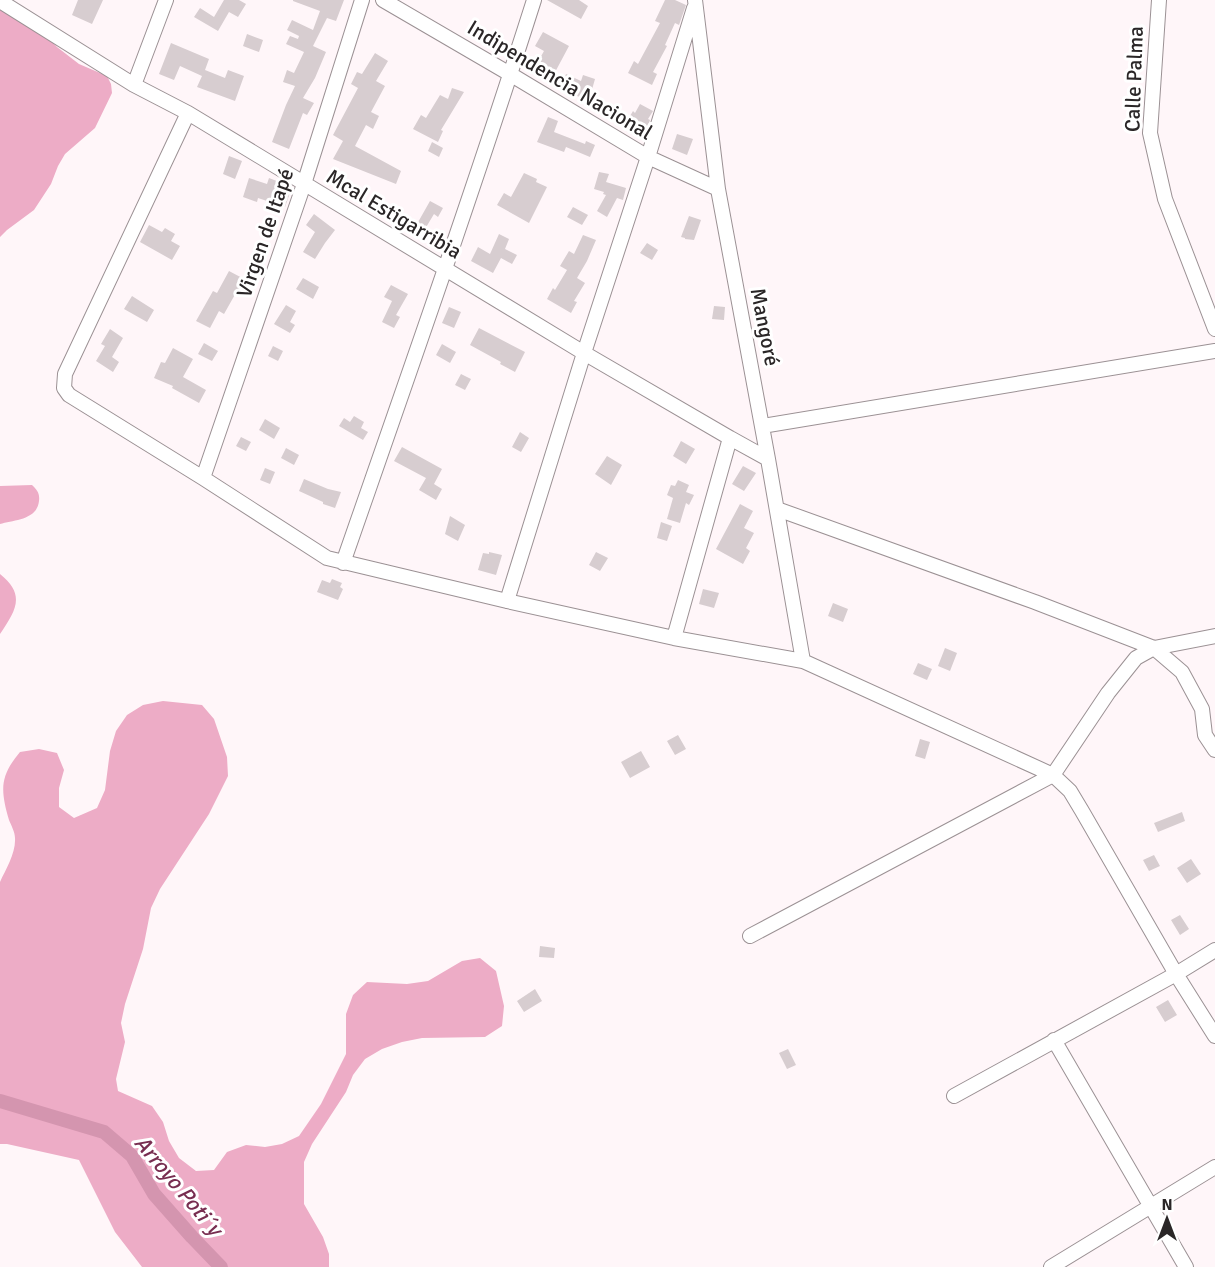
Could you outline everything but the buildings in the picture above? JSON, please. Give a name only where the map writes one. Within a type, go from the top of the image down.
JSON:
[{"type":"street","points":[[134,85],[166,0]]},
{"type":"street","name":"Virgen de Itapé","points":[[203,478],[304,184],[363,0]]},
{"type":"street","name":"Indipendencia Nacional","points":[[383,0],[648,157],[718,189]]},
{"type":"street","points":[[343,563],[445,269],[534,0]]},
{"type":"street","name":"Calle Palma","points":[[1158,0],[1150,133],[1165,199],[1215,329]]},
{"type":"street","name":"Mcal Estigarribia","points":[[0,1],[134,85],[188,113],[584,353],[768,459]]},
{"type":"street","points":[[507,601],[695,2]]},
{"type":"street","name":"Mangoré","points":[[695,2],[718,189],[803,661]]},
{"type":"street","points":[[188,113],[65,374],[64,388],[69,395],[327,558],[674,638],[803,661],[1053,775],[1070,791],[1176,974],[1215,1036]]},
{"type":"street","points":[[762,426],[1215,351]]},
{"type":"street","points":[[674,638],[730,438]]},
{"type":"street","points":[[777,509],[1035,602],[1154,648],[1182,672],[1202,709],[1206,735],[1215,750]]},
{"type":"street","points":[[750,936],[1053,775],[1108,693],[1136,658],[1154,648],[1215,636]]},
{"type":"street","points":[[954,1096],[1176,974],[1215,950]]},
{"type":"street","points":[[1054,1040],[1186,1267]]},
{"type":"street","points":[[1051,1267],[1215,1167]]},
{"type":"shaded area","points":[[0,5],[38,27],[57,47],[79,64],[107,76],[112,93],[95,128],[65,154],[51,184],[34,210],[0,237]]},
{"type":"shaded area","points":[[32,485],[39,496],[34,512],[24,518],[0,524],[0,486]]},
{"type":"shaded area","points":[[0,574],[13,589],[16,603],[0,634]]},
{"type":"shaded area","points":[[163,701],[202,705],[214,719],[227,757],[228,776],[209,814],[160,889],[151,908],[143,949],[121,1023],[125,1042],[116,1079],[118,1091],[152,1106],[163,1122],[169,1141],[179,1158],[196,1171],[214,1170],[227,1152],[246,1145],[265,1147],[282,1144],[299,1136],[321,1104],[346,1054],[346,1014],[353,995],[367,982],[407,984],[428,981],[462,961],[480,958],[496,971],[504,1006],[502,1026],[485,1037],[422,1038],[402,1042],[382,1049],[365,1059],[312,1144],[304,1162],[304,1204],[323,1237],[329,1254],[329,1267],[142,1267],[115,1232],[79,1160],[0,1144],[0,882],[15,844],[14,831],[4,800],[5,776],[20,752],[39,749],[57,753],[64,770],[59,788],[59,807],[74,818],[97,808],[105,790],[110,751],[116,731],[127,715],[143,705]]},
{"type":"waterway","name":"Arroyo Poti´y","points":[[0,1101],[104,1132],[132,1156],[154,1194],[221,1267]]}]
